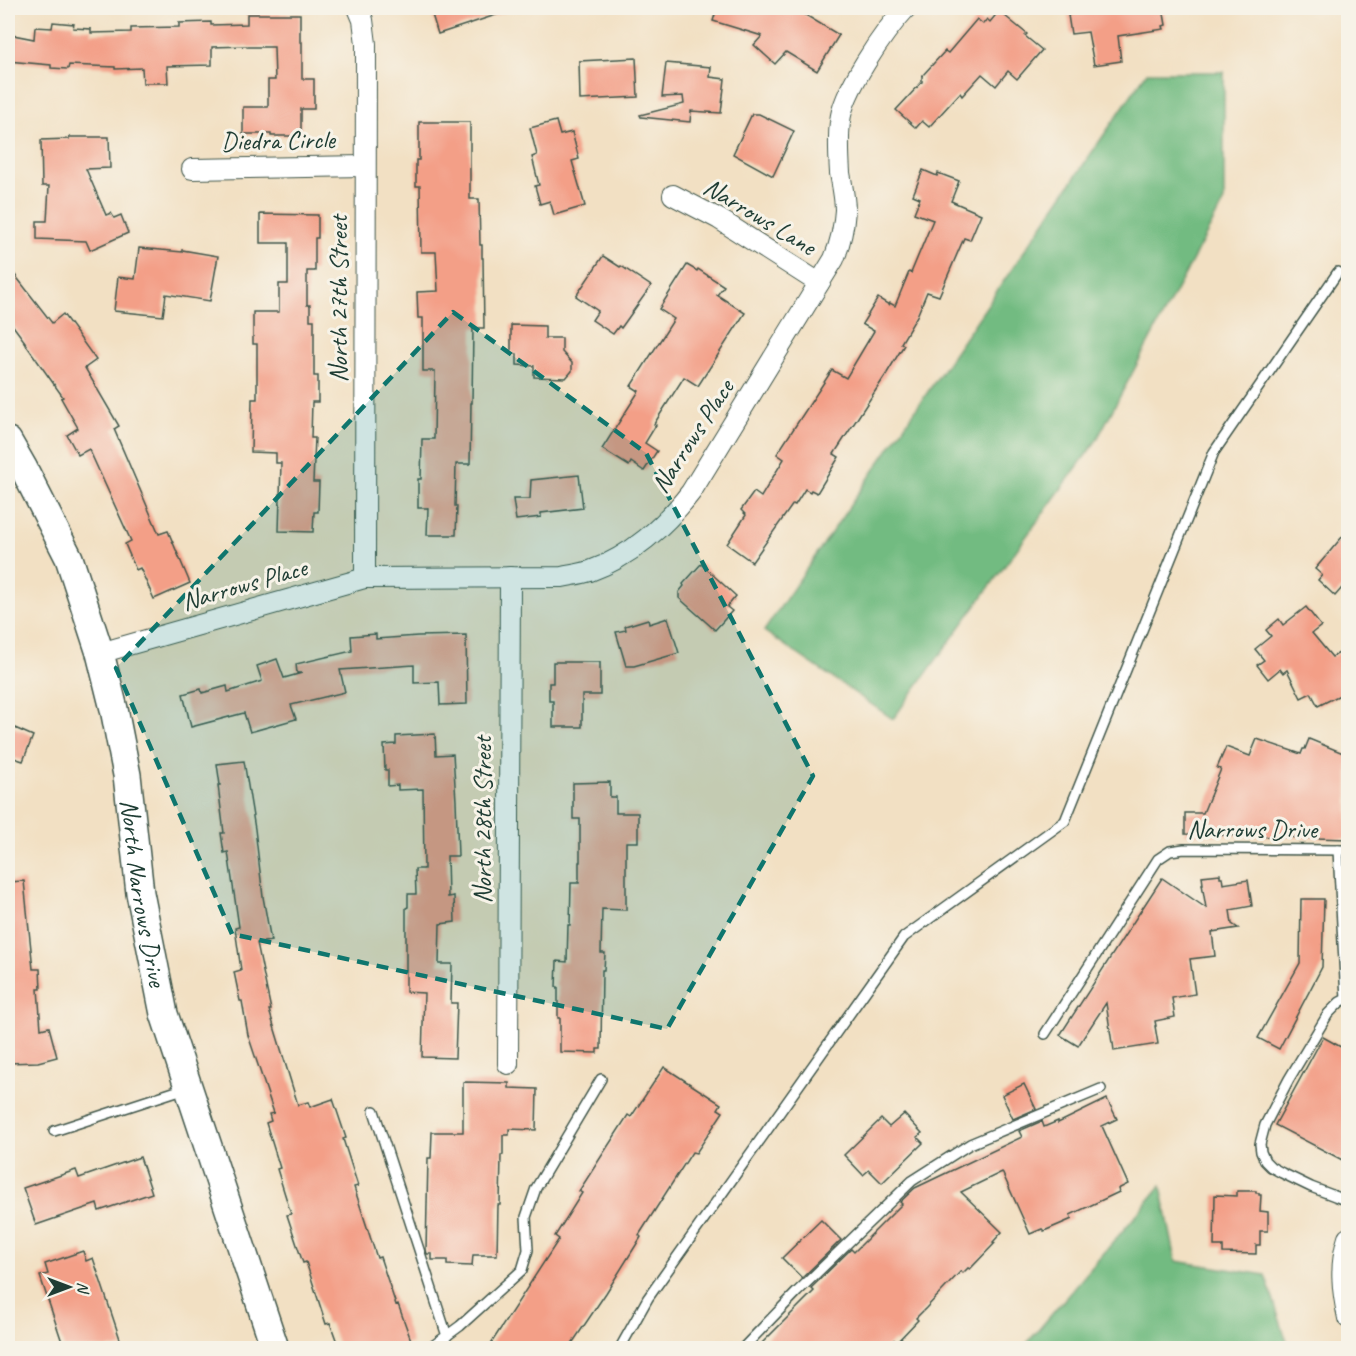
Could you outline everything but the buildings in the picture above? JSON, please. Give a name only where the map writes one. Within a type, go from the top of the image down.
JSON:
[{"type":"main road","name":"North Narrows Drive","points":[[8,441],[69,558],[100,653],[127,776],[140,893],[164,1014],[274,1348]]},
{"type":"street","name":"Narrows Place","points":[[100,653],[365,578],[562,577],[587,572],[626,554],[655,531],[677,512],[691,492],[834,259],[839,246],[845,209],[840,170],[840,121],[845,101],[859,73],[895,11]]},
{"type":"street","name":"North 27th Street","points":[[360,14],[366,44],[365,578]]},
{"type":"street","name":"Diedra Circle","points":[[192,169],[365,166]]},
{"type":"street","name":"Narrows Lane","points":[[672,195],[719,219],[819,283]]},
{"type":"street","name":"North 28th Street","points":[[508,1064],[510,577]]},
{"type":"street","points":[[1348,1238],[1342,1285],[1348,1318]]},
{"type":"lane","points":[[620,1348],[648,1298],[903,937],[1065,821],[1214,452],[1338,272]]},
{"type":"lane","name":"Narrows Drive","points":[[1045,1035],[1158,859],[1170,851],[1184,849],[1348,850]]},
{"type":"lane","points":[[1338,850],[1347,999],[1340,1002],[1328,1014],[1289,1079],[1265,1125],[1260,1144],[1265,1161],[1276,1170],[1348,1201]]},
{"type":"lane","points":[[430,1348],[460,1326],[522,1270],[528,1250],[526,1217],[536,1188],[601,1079]]},
{"type":"lane","points":[[54,1131],[188,1087]]},
{"type":"lane","points":[[743,1348],[797,1292],[912,1181],[970,1144],[1101,1089]]},
{"type":"lane","points":[[374,1111],[447,1335]]},
{"type":"highlighted area","points":[[453,312],[646,453],[813,776],[667,1029],[232,934],[116,668]]},
{"type":"green space","points":[[1147,72],[1224,72],[1224,201],[1096,441],[893,719],[764,631]]},
{"type":"green space","points":[[1161,1186],[1176,1261],[1265,1275],[1289,1348],[1023,1348]]}]
